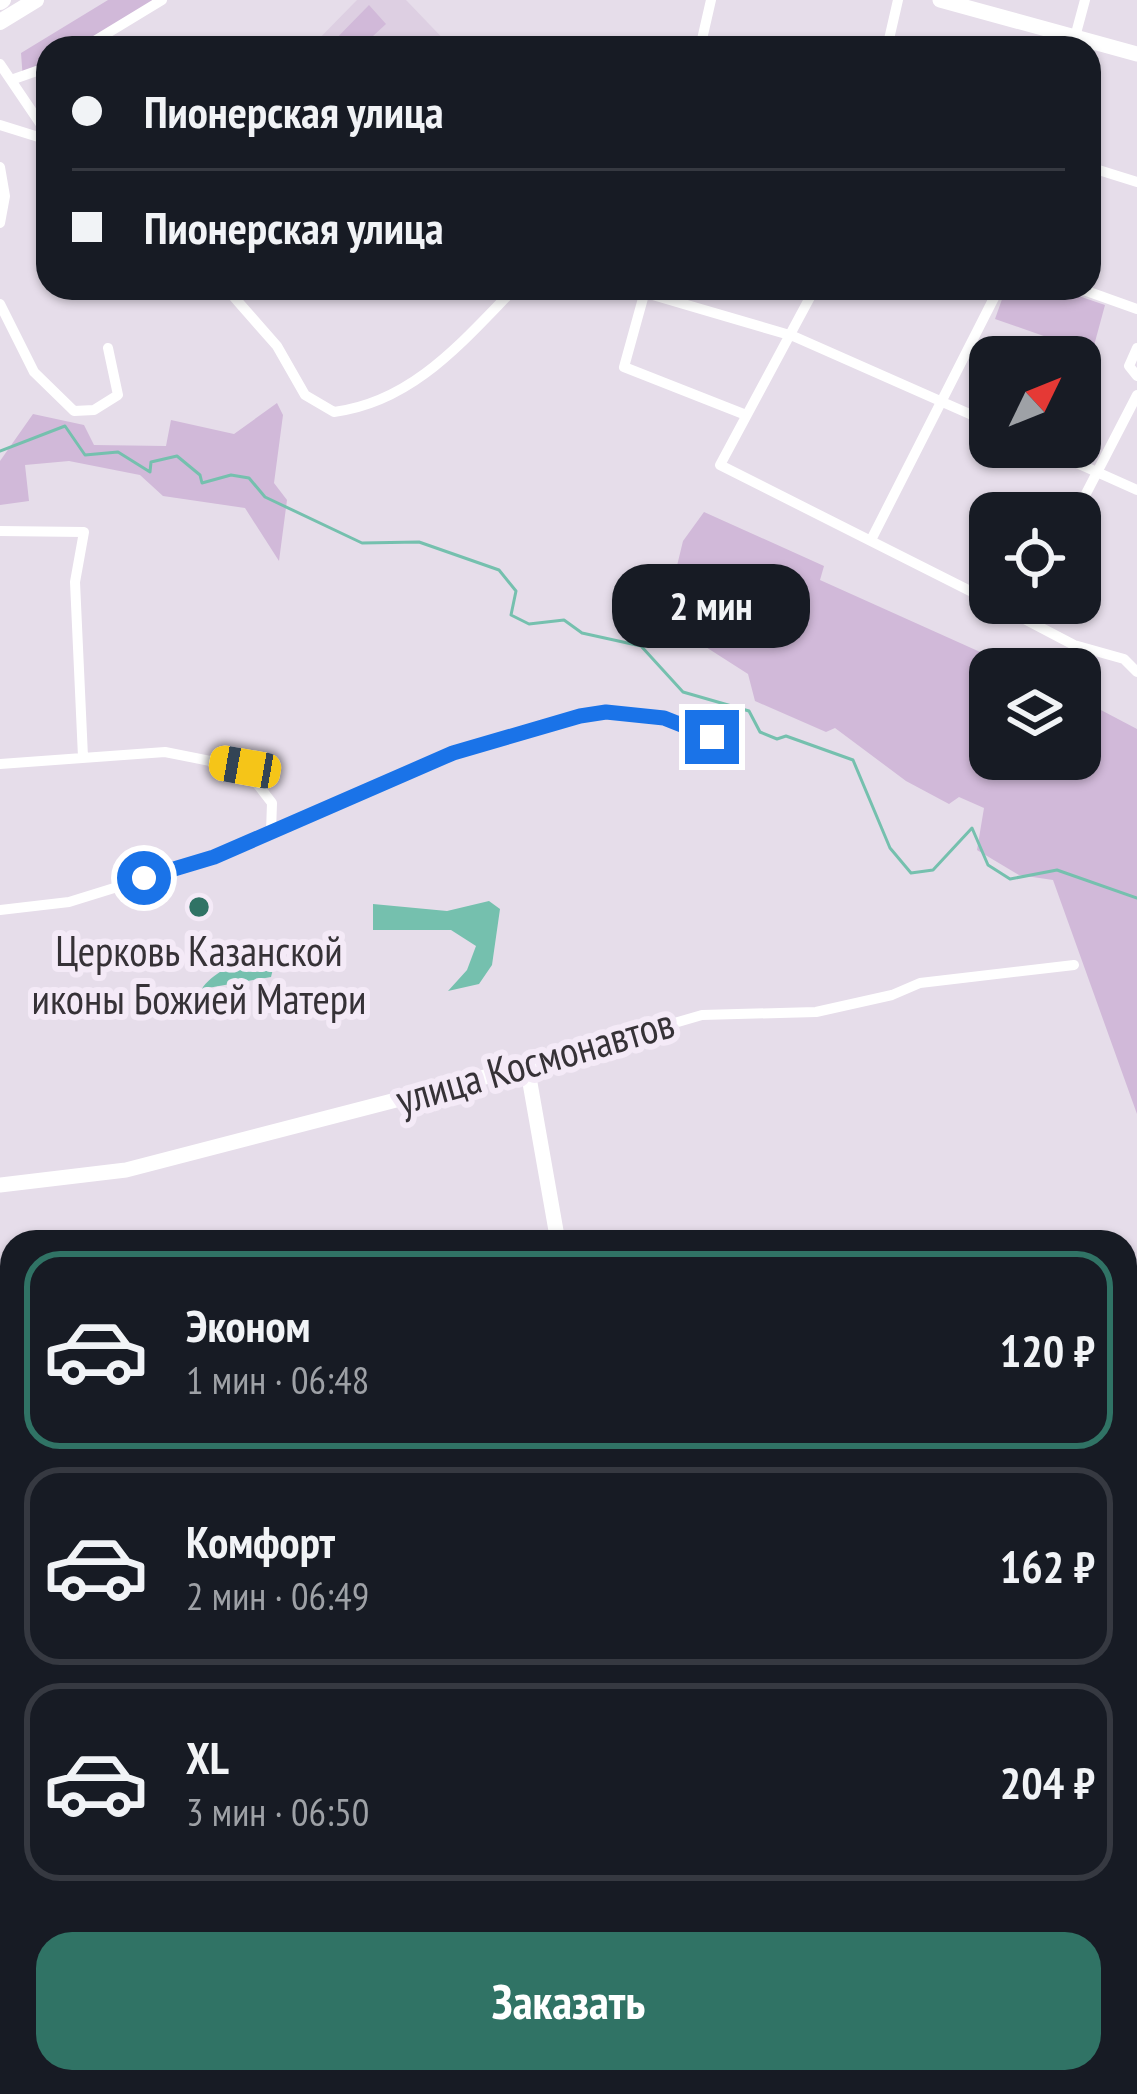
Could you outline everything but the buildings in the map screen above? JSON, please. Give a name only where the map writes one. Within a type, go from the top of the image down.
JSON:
[{"type":"main road","points":[[0,22],[36,0]]},
{"type":"street","points":[[102,36],[162,0]]},
{"type":"street","points":[[703,36],[711,0]]},
{"type":"street","points":[[889,36],[898,0]]},
{"type":"street","points":[[940,0],[1045,36]]},
{"type":"street","points":[[1075,36],[1085,0]]},
{"type":"street","points":[[1101,44],[1137,54]]},
{"type":"street","points":[[0,64],[36,119]]},
{"type":"street","points":[[11,80],[36,71]]},
{"type":"street","points":[[0,125],[36,135]]},
{"type":"street","points":[[0,167],[4,196],[0,223]]},
{"type":"street","points":[[1101,171],[1137,182]]},
{"type":"street","points":[[1101,296],[1137,309]]},
{"type":"street","points":[[237,300],[277,346],[305,395],[326,411],[357,409],[412,386],[439,357],[472,338],[505,300]]},
{"type":"street","points":[[643,300],[625,367],[746,415]]},
{"type":"street","points":[[675,300],[793,336],[969,413]]},
{"type":"street","points":[[810,300],[720,465],[969,590]]},
{"type":"street","points":[[872,540],[993,300]]},
{"type":"street","points":[[0,304],[34,373],[74,411],[94,410],[118,395],[108,348]]},
{"type":"street","points":[[1137,348],[1129,365],[1137,376]]},
{"type":"street","points":[[1086,492],[1137,395]]},
{"type":"street","points":[[1085,468],[1137,490]]},
{"type":"street","points":[[0,531],[84,532],[76,582],[83,757]]},
{"type":"street","points":[[1038,624],[1074,645],[1124,658],[1137,672]]},
{"type":"street","points":[[0,910],[69,902],[214,857],[453,753],[580,716],[606,712],[664,718],[712,737]]},
{"type":"street","points":[[0,764],[165,752],[245,767],[272,803],[271,832]]},
{"type":"street","name":"улица Космонавтов","points":[[0,1185],[126,1170],[527,1066],[702,1015],[817,1012],[892,995],[920,983],[1074,965]]},
{"type":"street","points":[[527,1066],[556,1230]]},
{"type":"shaded area","points":[[108,0],[158,0],[97,36],[49,36]]},
{"type":"shaded area","points":[[357,0],[406,0],[440,36],[322,36]]},
{"type":"shaded area","points":[[369,5],[386,24],[373,36],[339,36]]},
{"type":"shaded area","points":[[36,44],[36,72],[23,80],[21,53]]},
{"type":"shaded area","points":[[1002,300],[1090,300],[1105,305],[1097,336],[1044,336],[995,319]]},
{"type":"shaded area","points":[[277,403],[283,415],[274,483],[287,500],[279,561],[245,508],[163,496],[140,475],[69,461],[25,465],[29,501],[0,505],[0,461],[33,414],[84,425],[94,445],[166,446],[171,420],[234,434]]},
{"type":"shaded area","points":[[704,512],[824,566],[820,580],[971,648],[969,780],[1101,780],[1101,710],[1137,729],[1137,1114],[1053,880],[1019,875],[977,850],[984,808],[959,797],[949,804],[906,781],[835,728],[826,732],[755,701],[748,674],[698,642],[703,630],[667,607],[683,541]]},
{"type":"shaded area","points":[[489,901],[500,909],[492,965],[479,984],[448,991],[467,970],[476,946],[451,930],[373,930],[373,904],[447,911]]},
{"type":"shaded area","points":[[261,951],[273,969],[271,977],[202,989],[220,972]]},
{"type":"waterway","points":[[0,451],[65,426],[85,455],[118,452],[150,472],[151,462],[177,456],[200,475],[202,483],[231,475],[249,478],[265,497],[362,543],[419,542],[499,570],[516,591],[511,615],[529,624],[564,620],[582,633],[641,646],[683,692],[749,711],[760,732],[777,739],[786,736],[853,760],[890,848],[911,873],[933,870],[972,828],[988,865],[1010,879],[1057,870],[1137,898]]},
{"type":"place","name":"Церковь Казанской иконы Божией Матери","points":[[199,907]]},
{"type":"route","points":[[144,878],[214,857],[453,753],[580,716],[606,712],[664,718],[712,737]]}]
